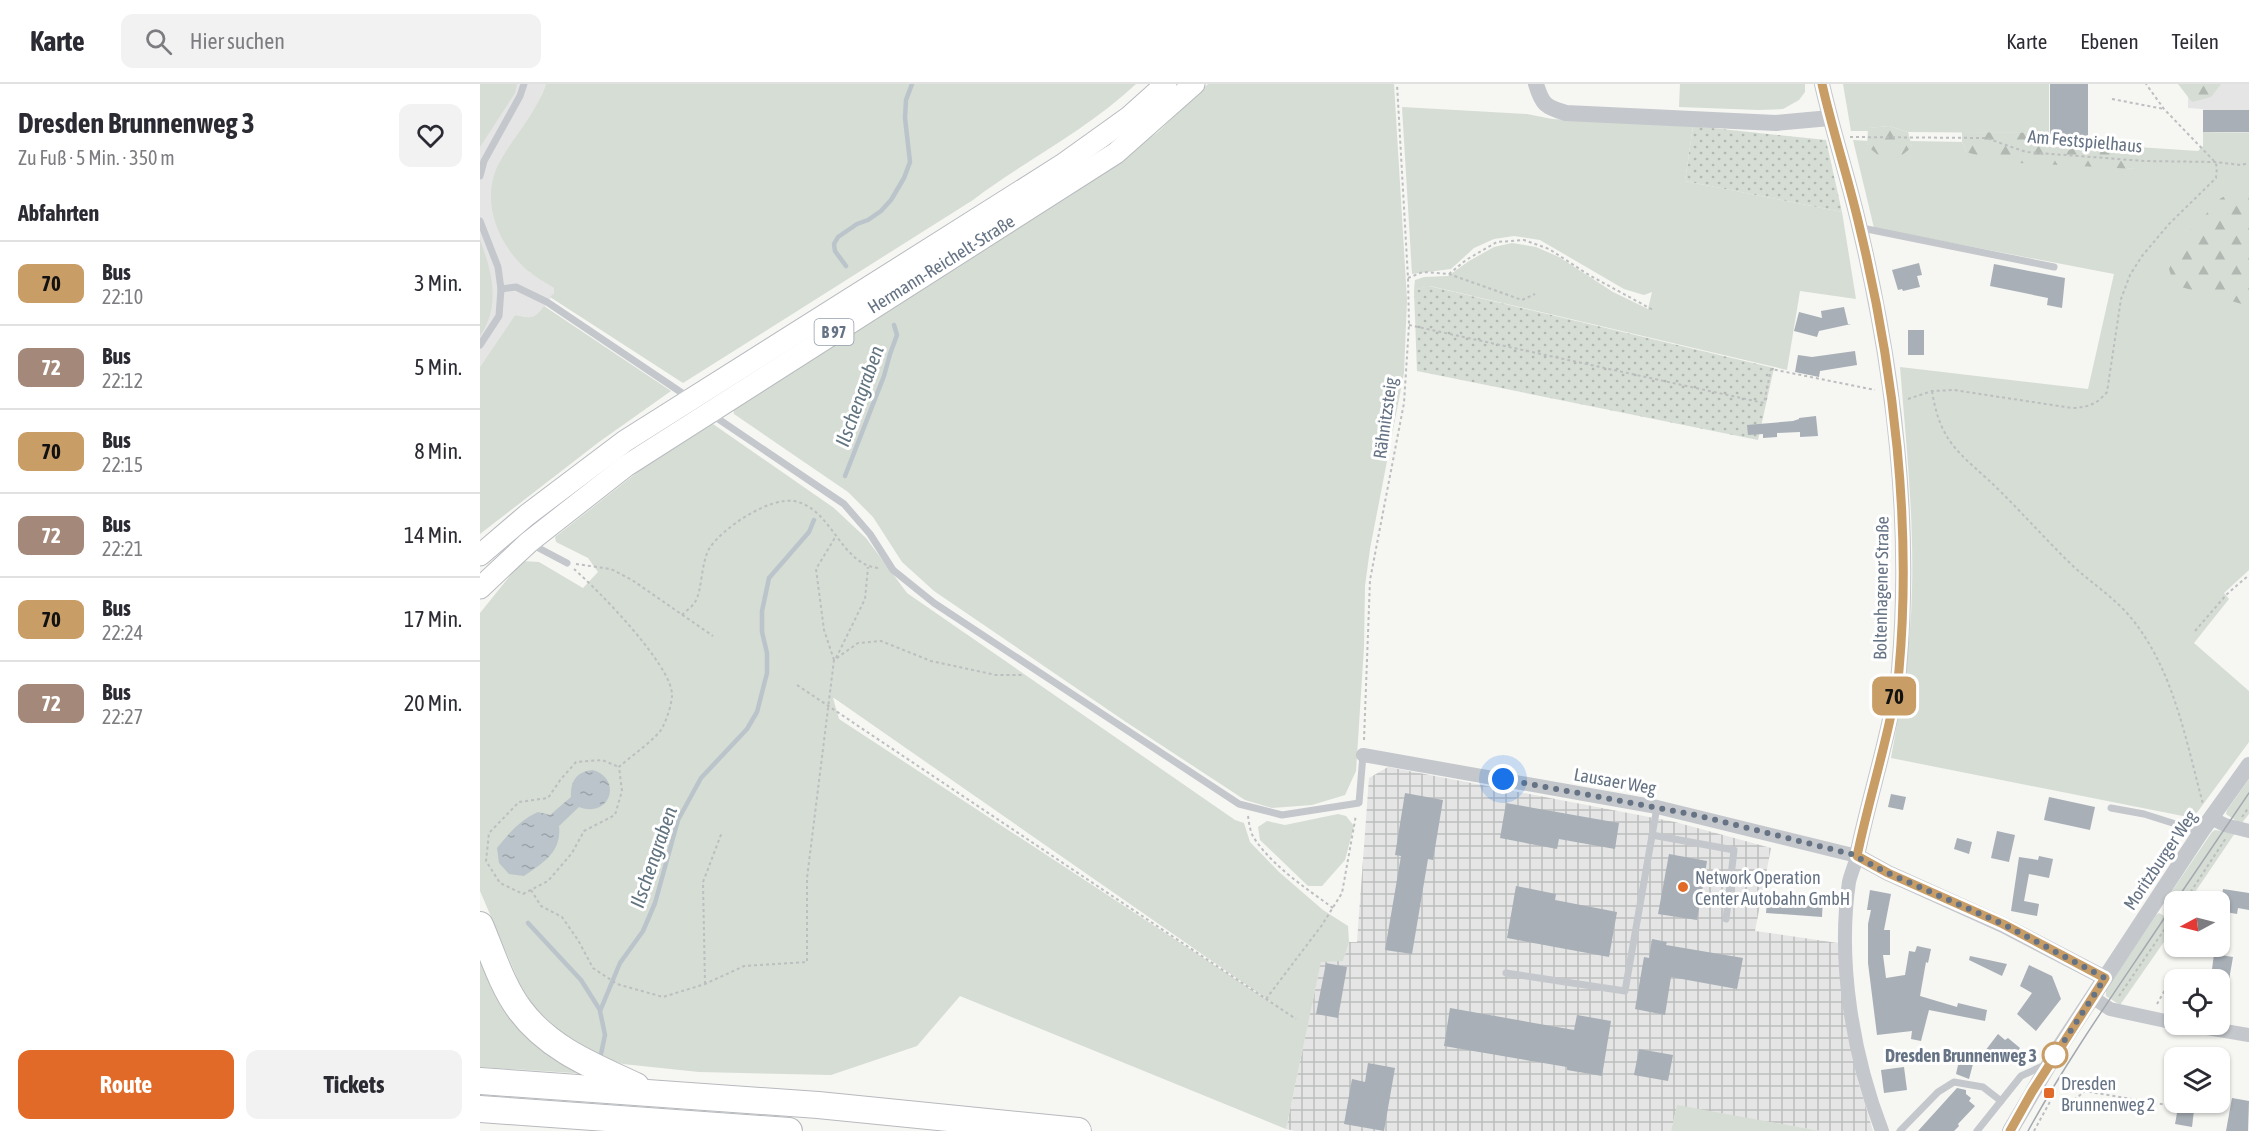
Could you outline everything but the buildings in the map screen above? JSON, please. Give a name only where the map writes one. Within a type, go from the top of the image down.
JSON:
[{"type":"highway","points":[[480,926],[512,997],[519,1009],[543,1035],[570,1054],[650,1092]]},
{"type":"highway","points":[[480,1081],[818,1105],[1078,1131]]},
{"type":"highway","points":[[480,1109],[789,1131]]},
{"type":"main road","name":"Hermann-Reichelt-Straße","points":[[480,555],[527,515],[625,441],[1070,159],[1130,117],[1166,84]]},
{"type":"main road","name":"Hermann-Reichelt-Straße","points":[[480,588],[529,542],[626,466],[1116,153],[1194,84]]},
{"type":"street","points":[[1536,84],[1541,102],[1551,109],[1566,113],[1776,123],[1830,118]]},
{"type":"street","name":"Boltenhagener Straße","points":[[1822,84],[1860,227],[1884,346],[1897,450],[1904,540],[1899,673],[1857,856]]},
{"type":"street","name":"Lausaer Weg","points":[[1363,755],[1657,807],[1857,856]]},
{"type":"street","name":"Moritzburger Weg","points":[[2010,1131],[2050,1063],[2205,820],[2249,765]]},
{"type":"street","points":[[2205,820],[2249,831]]},
{"type":"street","points":[[1882,1131],[1867,1094],[1857,1047],[1847,972],[1845,922],[1849,882],[1857,856],[1888,873],[2003,924],[2105,978]]},
{"type":"street","points":[[2092,997],[2110,1009],[2164,1020]]},
{"type":"street","points":[[2230,1032],[2249,1035]]},
{"type":"lane","points":[[480,176],[484,160],[520,96],[524,84]]},
{"type":"lane","points":[[480,221],[498,267],[501,289],[499,316],[480,345]]},
{"type":"lane","points":[[1860,227],[2054,267]]},
{"type":"lane","points":[[501,289],[516,287],[547,302],[844,504],[870,534],[893,570],[934,603],[1239,804],[1282,815],[1359,803],[1363,755]]},
{"type":"lane","points":[[529,542],[567,563]]},
{"type":"lane","points":[[1506,973],[1625,991],[1657,807]]},
{"type":"lane","points":[[2111,808],[2205,820]]},
{"type":"lane","points":[[1652,836],[1734,850],[1726,919]]},
{"type":"lane","points":[[1977,1131],[2021,1076],[2050,1063]]},
{"type":"lane","points":[[1900,1131],[1938,1092],[1954,1082],[1983,1087],[2001,1101]]},
{"type":"path","name":"Rähnitzsteig","points":[[1363,755],[1370,580],[1404,403],[1409,325],[1397,84]]},
{"type":"path","points":[[1901,402],[1932,391],[1954,390],[2072,408],[2088,407],[2098,403],[2107,392],[2121,299],[2130,275],[2142,256],[2169,224],[2216,178],[2215,162],[2164,110],[2146,84]]},
{"type":"path","points":[[2112,99],[2164,110]]},
{"type":"path","name":"Am Festspielhaus","points":[[1848,137],[1986,138],[2026,152],[2144,161],[2249,164]]},
{"type":"path","points":[[1449,274],[1466,260],[1497,242],[1524,240],[1549,249],[1653,310]]},
{"type":"path","points":[[1408,278],[1423,272],[1449,274],[1522,300],[1535,294]]},
{"type":"path","points":[[1409,325],[1764,403],[1770,369],[1880,391]]},
{"type":"path","points":[[1932,391],[1935,413],[1945,435],[1962,457],[1999,490],[2073,566],[2130,617],[2146,640],[2168,685],[2184,728],[2205,820]]},
{"type":"path","points":[[531,890],[541,906],[562,917],[578,939],[593,968],[609,980],[663,997],[705,984],[744,966],[807,962],[807,878],[834,660],[865,599],[868,567],[850,553],[825,522],[808,507],[790,500],[773,504],[738,520],[709,549],[701,573],[696,601],[682,615]]},
{"type":"path","points":[[834,660],[824,630],[816,569],[836,536]]},
{"type":"path","points":[[567,563],[611,569],[632,580],[713,636]]},
{"type":"path","points":[[567,563],[585,579],[643,642],[663,670],[672,694],[661,730],[619,767]]},
{"type":"path","points":[[2195,632],[2228,594],[2249,575]]},
{"type":"path","points":[[834,660],[858,643],[881,641],[931,661],[996,675],[1046,675]]},
{"type":"path","points":[[797,685],[1296,1019]]},
{"type":"path","points":[[602,760],[619,767],[622,791],[615,815],[584,831],[572,853],[548,881],[524,894],[500,883],[486,861],[489,833],[519,802],[548,798],[561,778],[576,762],[602,760]]},
{"type":"path","points":[[1266,999],[1322,926],[1342,892],[1359,803]]},
{"type":"path","points":[[1249,807],[1248,815],[1253,837],[1291,876],[1333,908]]},
{"type":"path","points":[[2191,891],[2249,807]]},
{"type":"path","points":[[705,984],[703,882],[722,832]]},
{"type":"path","points":[[2110,1009],[2164,930]]},
{"type":"path","points":[[2150,1017],[2164,992]]},
{"type":"path","points":[[2074,1100],[2085,1090],[2164,1104]]},
{"type":"path","points":[[2034,1131],[2052,1098]]},
{"type":"shaded area","points":[[480,84],[546,84],[535,111],[499,163],[529,272],[554,288],[554,293],[538,316],[532,318],[515,315],[480,367]]},
{"type":"shaded area","points":[[2188,84],[2249,84],[2249,133],[2203,132],[2203,109],[2188,108]]},
{"type":"shaded area","points":[[1388,767],[1675,822],[1771,848],[1755,931],[1838,943],[1844,1009],[1858,1081],[1873,1131],[1820,1131],[1677,1106],[1671,1131],[1295,1131],[1286,1129],[1321,961],[1343,961],[1349,942],[1357,942],[1369,778]]},
{"type":"green space","points":[[480,84],[517,84],[515,93],[480,147]]},
{"type":"green space","points":[[546,84],[1136,84],[1097,116],[973,200],[683,383],[550,297],[554,293],[554,288],[527,270],[516,259],[500,234],[492,206],[491,192],[494,177],[499,163],[537,105]]},
{"type":"green space","points":[[1208,84],[1394,84],[1407,300],[1404,373],[1365,586],[1364,647],[1356,771],[1345,795],[1312,805],[1272,808],[1245,800],[934,591],[902,562],[873,517],[848,492],[734,414],[733,408],[1073,194],[1158,132]]},
{"type":"green space","points":[[1680,84],[1805,84],[1805,92],[1799,100],[1783,109],[1679,107]]},
{"type":"green space","points":[[1843,84],[2049,84],[2049,133],[1908,132],[1889,126],[1869,128],[1868,131],[1851,131]]},
{"type":"green space","points":[[2178,84],[2221,84],[2211,97],[2192,102]]},
{"type":"green space","points":[[1402,107],[1527,114],[1552,119],[1693,126],[1685,181],[1842,212],[1856,299],[1800,291],[1787,370],[1430,286],[1414,290],[1415,280],[1424,277],[1448,276],[1494,247],[1512,243],[1536,247],[1559,257],[1613,292],[1648,309],[1652,292],[1644,295],[1624,289],[1540,240],[1514,236],[1494,239],[1474,248],[1451,269],[1412,274]]},
{"type":"green space","points":[[1693,126],[1826,140],[1842,212],[1685,181]]},
{"type":"green space","points":[[1889,126],[1908,132],[1912,147],[1901,156],[1883,159],[1867,146],[1868,128]]},
{"type":"green space","points":[[1962,132],[2049,133],[2050,147],[2137,147],[2136,169],[2001,162],[1966,152],[1962,142]]},
{"type":"green space","points":[[2203,132],[2249,133],[2249,570],[2224,593],[2229,599],[2194,643],[2249,691],[2249,742],[2193,818],[1891,758],[1908,654],[1912,590],[1911,506],[1900,367],[2088,389],[2114,274],[1874,228],[1853,140],[1868,141],[1867,146],[1912,147],[1910,141],[1962,142],[1966,152],[2135,169],[2137,147],[2198,151],[2203,146]]},
{"type":"green space","points":[[2249,185],[2249,306],[2174,285],[2169,269],[2180,242],[2221,198]]},
{"type":"green space","points":[[480,240],[491,276],[492,300],[487,324],[480,336]]},
{"type":"green space","points":[[1429,286],[1774,368],[1758,440],[1417,371],[1414,290]]},
{"type":"green space","points":[[544,306],[671,391],[599,442],[480,534],[480,367],[515,315],[532,317],[538,314]]},
{"type":"green space","points":[[713,424],[834,508],[866,538],[907,593],[1235,820],[1244,823],[1250,842],[1279,872],[1323,910],[1348,926],[1349,942],[1343,961],[1321,962],[1286,1129],[960,996],[917,1046],[831,1075],[699,1072],[623,1064],[592,1054],[560,1031],[533,1006],[519,982],[480,891],[480,613],[522,561],[539,562],[583,588],[598,572],[588,558],[556,542],[555,537],[639,471]],"holes":[[[834,698],[1278,1007],[839,719]]]},
{"type":"green space","points":[[2249,779],[2249,814],[2241,824],[2226,814]]},
{"type":"green space","points":[[1338,814],[1346,816],[1354,826],[1345,860],[1322,886],[1308,886],[1260,840],[1258,827],[1267,821],[1285,825]]},
{"type":"green space","points":[[2215,830],[2235,833],[2196,891],[2172,891]]},
{"type":"green space","points":[[2159,913],[2164,916],[2164,942],[2120,1005],[2106,996],[2106,990]]},
{"type":"green space","points":[[485,960],[588,1074],[480,1067],[480,961]]},
{"type":"green space","points":[[1677,1105],[1820,1131],[1671,1131]]},
{"type":"water","points":[[593,770],[608,781],[610,789],[605,803],[598,808],[579,807],[559,826],[557,843],[550,856],[524,876],[509,874],[499,863],[497,848],[515,827],[532,815],[538,812],[550,815],[571,797],[573,782],[576,778],[583,772]]},
{"type":"waterway","name":"Ilschengraben","points":[[846,266],[835,251],[834,244],[838,237],[881,211],[891,200],[910,162],[905,118],[906,100],[912,84]]},
{"type":"waterway","name":"Ilschengraben","points":[[845,476],[884,376],[897,335],[894,325]]},
{"type":"waterway","name":"Ilschengraben","points":[[601,1054],[605,1035],[600,1011],[620,963],[643,931],[655,903],[678,820],[701,778],[747,729],[757,712],[767,673],[762,611],[769,578],[809,532],[814,520]]},
{"type":"waterway","points":[[528,923],[581,980],[600,1010]]},
{"type":"tram line","points":[[2182,891],[2249,793]]},
{"type":"tram line","points":[[2028,1131],[2081,1043],[2164,918]]},
{"type":"bus line","name":"70","points":[[1822,84],[1860,227],[1874,290],[1884,346],[1897,450],[1904,540],[1899,673],[1857,856],[1888,873],[2003,924],[2105,978],[2057,1051],[2010,1131]]},
{"type":"place","name":"Network Operation Center Autobahn GmbH","points":[[1683,887]]},
{"type":"place","name":"Dresden Brunnenweg 3","points":[[2055,1055]]},
{"type":"place","name":"Dresden Brunnenweg 2","points":[[2049,1093]]},
{"type":"route","points":[[1503,779],[1696,815],[1851,854],[2003,924],[2105,978],[2055,1055]]}]
